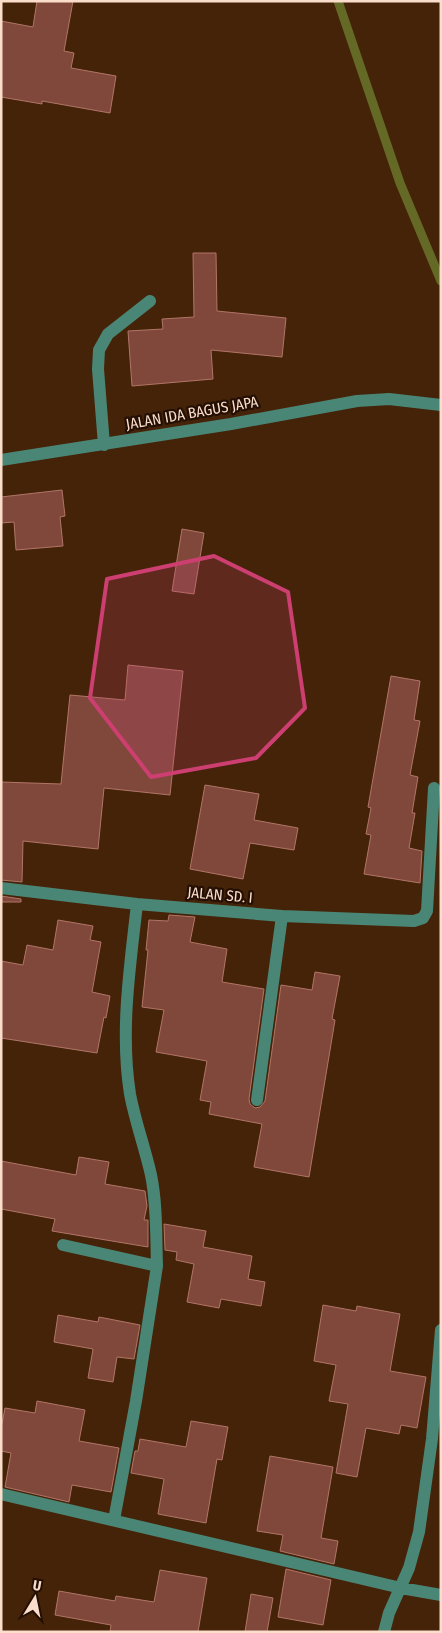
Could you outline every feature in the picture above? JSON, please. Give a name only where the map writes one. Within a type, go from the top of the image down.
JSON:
[{"type":"street","points":[[104,444],[98,369],[99,350],[108,334],[150,301]]},
{"type":"street","name":"JALAN IDA BAGUS JAPA","points":[[1,460],[357,401],[389,399],[441,405]]},
{"type":"street","name":"JALAN SD. I","points":[[1,888],[137,904],[282,916],[414,921],[423,918],[427,911],[434,788]]},
{"type":"street","points":[[114,1520],[136,1402],[157,1266],[152,1177],[130,1094],[126,1038],[129,973],[137,904]]},
{"type":"street","points":[[258,1100],[282,916]]},
{"type":"street","points":[[63,1245],[157,1266]]},
{"type":"street","points":[[384,1632],[389,1613],[409,1568],[419,1532],[432,1439],[441,1330]]},
{"type":"street","points":[[1,1494],[401,1588],[441,1595]]},
{"type":"highlighted area","points":[[214,556],[288,592],[305,708],[256,758],[151,777],[90,698],[107,579]]},
{"type":"building","points":[[37,1],[73,1],[64,51],[74,53],[71,68],[116,76],[110,113],[42,101],[42,104],[1,97],[1,21],[33,27]]},
{"type":"building","points":[[193,253],[216,253],[217,311],[286,318],[282,357],[211,350],[213,379],[132,386],[128,331],[163,329],[162,319],[194,317]]},
{"type":"building","points":[[62,490],[65,516],[60,517],[63,546],[16,550],[14,522],[1,523],[1,497]]},
{"type":"building","points":[[182,529],[204,533],[194,594],[172,591]]},
{"type":"building","points":[[128,665],[183,671],[170,795],[104,788],[98,849],[23,841],[22,882],[1,880],[1,782],[61,784],[70,695],[125,700]]},
{"type":"building","points":[[391,676],[420,681],[414,720],[420,721],[410,775],[418,777],[412,813],[415,813],[409,848],[422,851],[420,883],[364,874],[371,835],[366,834],[371,808],[368,807]]},
{"type":"building","points":[[205,785],[259,794],[254,820],[298,828],[294,850],[250,843],[243,879],[190,869]]},
{"type":"building","points":[[1,896],[21,899],[21,902],[1,902]]},
{"type":"building","points":[[169,915],[195,917],[190,942],[227,949],[222,982],[264,989],[249,1099],[250,1104],[255,1108],[260,1107],[265,1101],[281,985],[312,990],[315,972],[340,976],[332,1019],[335,1020],[309,1177],[254,1167],[262,1124],[209,1114],[211,1102],[200,1100],[207,1061],[156,1052],[164,1010],[142,1007],[148,950],[146,950],[149,920],[168,921]]},
{"type":"building","points":[[58,920],[93,926],[90,940],[101,942],[92,992],[110,996],[97,1053],[1,1038],[1,961],[23,965],[27,945],[53,950]]},
{"type":"building","points":[[79,1157],[109,1162],[105,1184],[145,1191],[147,1206],[144,1220],[148,1220],[148,1247],[52,1231],[55,1219],[1,1209],[1,1161],[76,1175]]},
{"type":"building","points":[[164,1224],[206,1231],[203,1247],[252,1256],[248,1279],[265,1282],[261,1306],[221,1299],[219,1308],[187,1302],[194,1264],[176,1260],[177,1252],[165,1250]]},
{"type":"building","points":[[323,1305],[356,1311],[357,1306],[400,1314],[390,1371],[426,1377],[417,1428],[401,1425],[399,1434],[366,1428],[357,1477],[336,1473],[348,1404],[329,1401],[336,1365],[314,1361]]},
{"type":"building","points":[[58,1315],[98,1322],[99,1317],[140,1325],[134,1359],[117,1357],[113,1382],[88,1378],[93,1349],[54,1342]]},
{"type":"building","points":[[37,1401],[85,1410],[79,1441],[119,1448],[111,1492],[72,1485],[69,1502],[5,1487],[11,1453],[1,1451],[1,1429],[5,1408],[35,1413]]},
{"type":"building","points":[[191,1421],[228,1427],[222,1460],[217,1459],[206,1523],[158,1514],[164,1479],[131,1473],[135,1451],[138,1451],[140,1439],[186,1447]]},
{"type":"building","points":[[270,1456],[333,1467],[321,1538],[338,1541],[334,1564],[280,1551],[283,1535],[257,1531]]},
{"type":"building","points":[[286,1569],[331,1580],[323,1625],[278,1617]]},
{"type":"building","points":[[160,1570],[207,1578],[198,1632],[110,1632],[111,1625],[55,1615],[59,1591],[115,1601],[116,1596],[154,1602]]},
{"type":"building","points":[[251,1594],[273,1598],[267,1632],[245,1632]]},
{"type":"waterway","points":[[338,1],[400,183],[441,281]]}]
